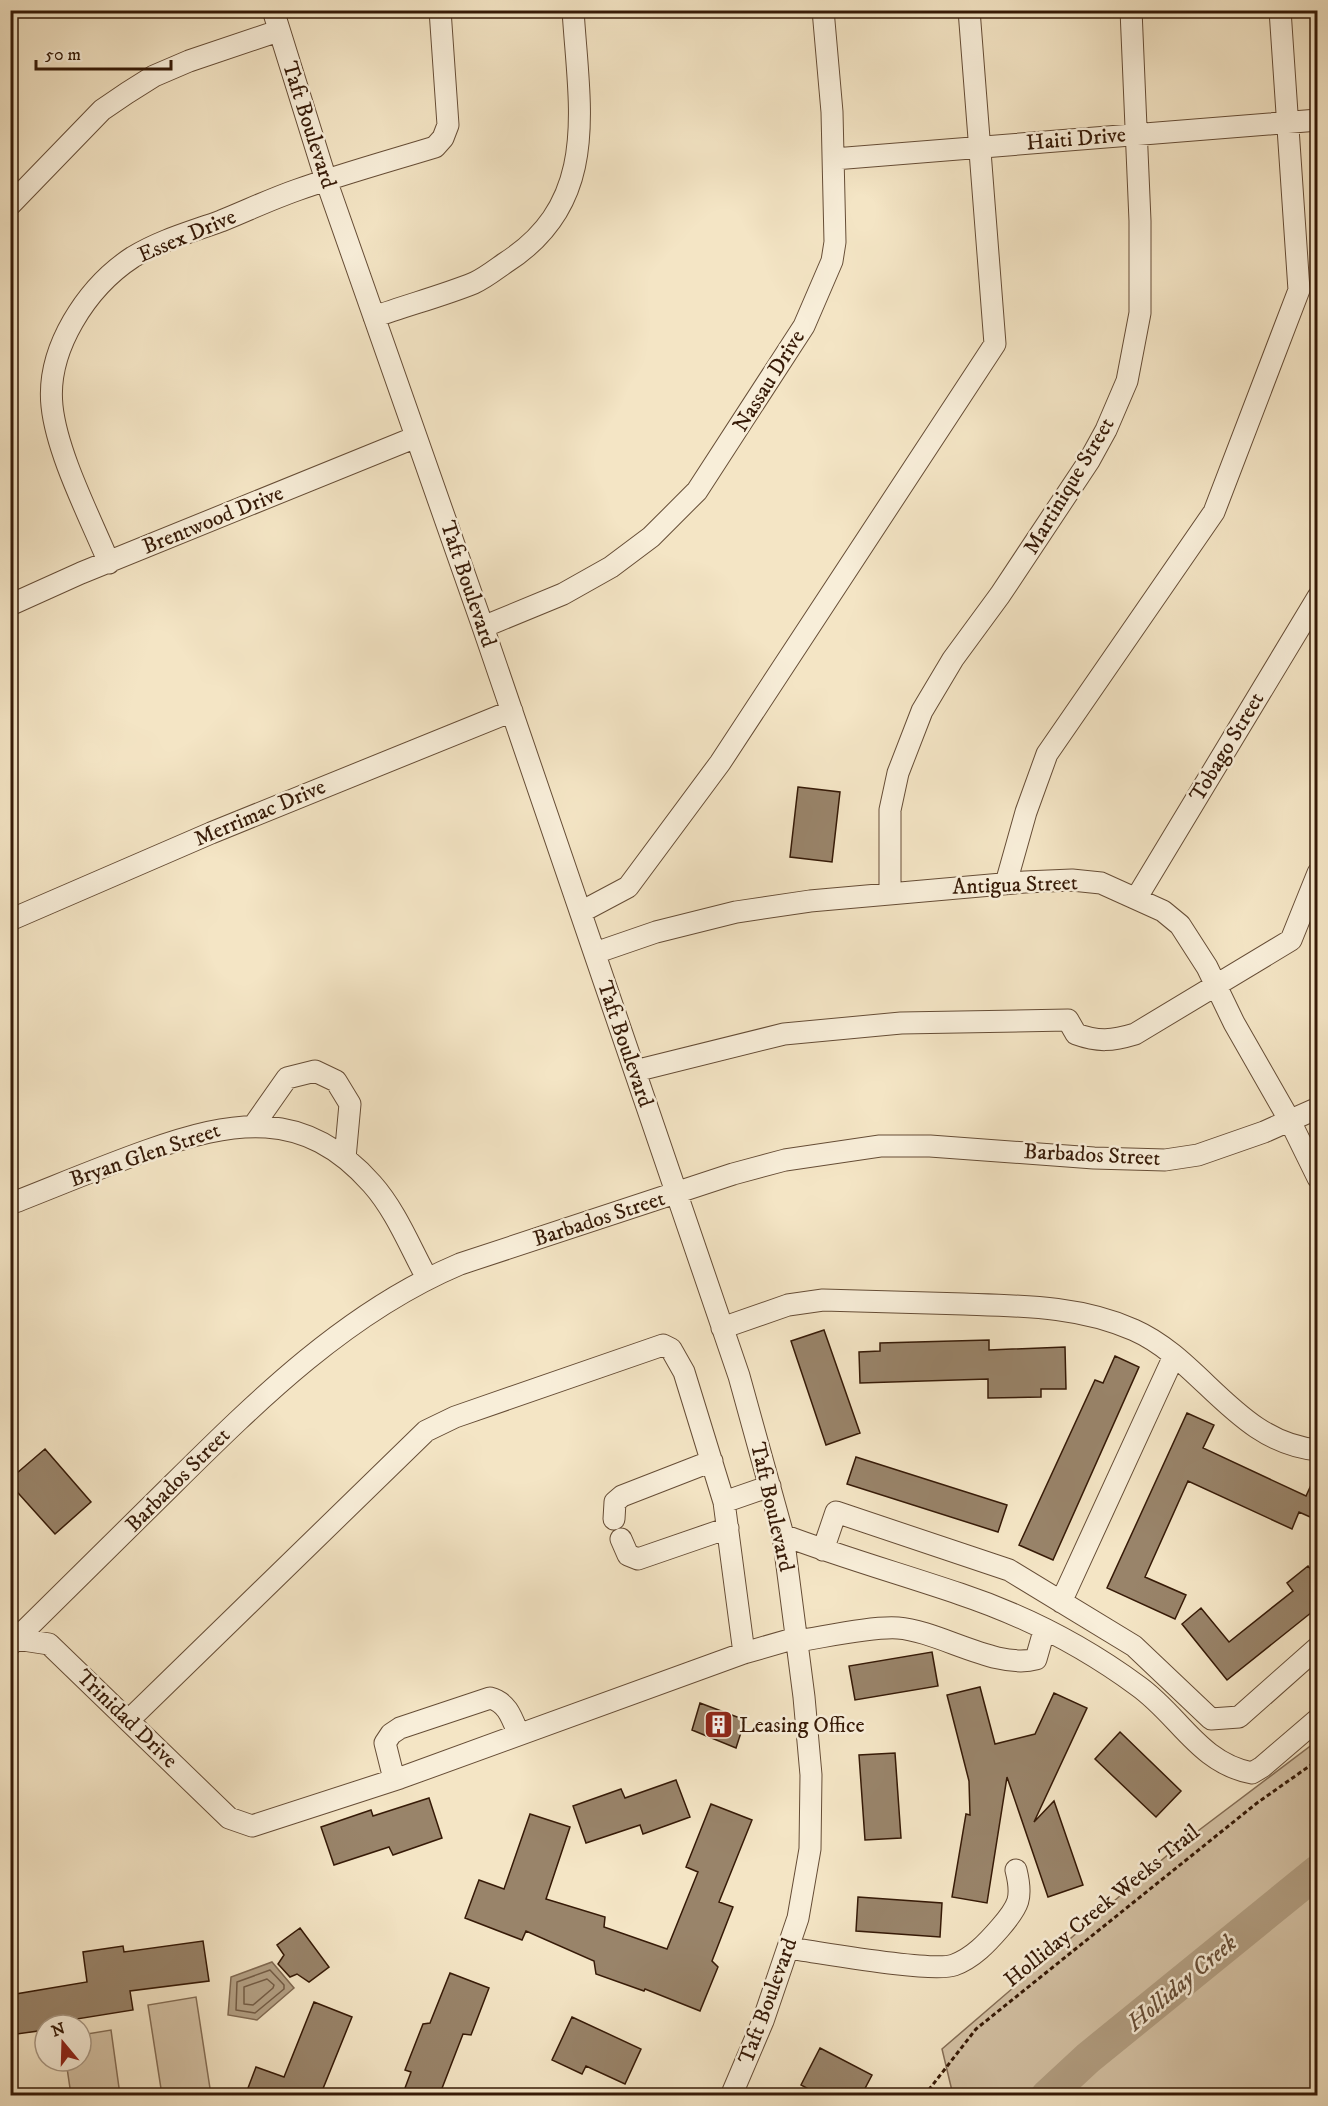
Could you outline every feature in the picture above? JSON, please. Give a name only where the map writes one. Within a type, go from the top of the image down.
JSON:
[{"type":"street","name":"Essex Drive","points":[[109,563],[62,446],[52,406],[51,383],[58,353],[76,316],[97,288],[132,258],[167,239],[326,180],[435,147],[443,138],[448,125],[440,10]]},
{"type":"street","points":[[374,317],[476,282],[520,254],[545,229],[564,204],[573,178],[578,150],[579,94],[573,10]]},
{"type":"street","name":"Nassau Drive","points":[[483,627],[563,594],[611,567],[651,537],[697,491],[799,336],[826,277],[835,242],[834,159],[823,10]]},
{"type":"street","points":[[580,912],[628,887],[720,763],[995,344],[982,147],[969,10]]},
{"type":"street","name":"Martinique Street","points":[[890,892],[890,810],[898,773],[922,711],[953,659],[1000,595],[1089,461],[1127,381],[1140,313],[1140,221],[1131,10]]},
{"type":"street","points":[[1006,883],[1026,812],[1047,754],[1214,512],[1299,290],[1281,10]]},
{"type":"street","name":"Taft Boulevard","points":[[276,21],[326,180],[512,711],[722,1328],[783,1535],[797,1639],[811,1775],[810,1849],[798,1918],[763,2021],[731,2096]]},
{"type":"street","points":[[10,205],[102,110],[154,76],[276,21]]},
{"type":"street","name":"Haiti Drive","points":[[834,159],[1317,120]]},
{"type":"street","name":"Brentwood Drive","points":[[10,605],[416,437]]},
{"type":"street","name":"Tobago Street","points":[[1137,897],[1317,597]]},
{"type":"street","name":"Merrimac Drive","points":[[10,920],[244,820],[512,711]]},
{"type":"street","points":[[635,1071],[784,1034],[901,1023],[1068,1020],[1076,1034],[1094,1040],[1113,1041],[1135,1034],[1215,983],[1292,940],[1317,873]]},
{"type":"street","name":"Antigua Street","points":[[595,953],[656,932],[736,912],[890,892],[1072,880],[1101,883],[1137,897],[1163,911],[1180,925],[1215,983],[1234,1023],[1290,1121],[1317,1178]]},
{"type":"street","points":[[254,1125],[287,1078],[315,1071],[336,1081],[350,1104],[345,1158]]},
{"type":"street","name":"Barbados Street","points":[[12,1641],[253,1406],[351,1325],[427,1278],[460,1264],[785,1160],[880,1146],[930,1146],[1094,1158],[1165,1160],[1198,1155],[1290,1121],[1317,1108]]},
{"type":"street","name":"Bryan Glen Street","points":[[10,1204],[212,1129],[254,1125],[297,1132],[323,1142],[345,1158],[372,1184],[388,1206],[427,1278]]},
{"type":"street","points":[[722,1328],[789,1305],[823,1300],[1048,1307],[1100,1317],[1135,1330],[1160,1343],[1227,1406],[1263,1433],[1302,1448],[1317,1450]]},
{"type":"street","points":[[129,1720],[426,1431],[455,1417],[663,1345],[671,1349],[684,1372],[724,1502],[744,1653]]},
{"type":"street","points":[[1061,1602],[1174,1356]]},
{"type":"street","points":[[614,1519],[615,1503],[622,1496],[712,1461]]},
{"type":"street","points":[[724,1502],[770,1486]]},
{"type":"street","points":[[823,1550],[836,1512],[1009,1570],[1134,1646],[1211,1719],[1239,1717],[1317,1647]]},
{"type":"street","points":[[621,1539],[628,1555],[638,1559],[728,1528]]},
{"type":"street","points":[[783,1535],[963,1595],[1044,1630],[1105,1662],[1143,1689],[1206,1753],[1227,1765],[1252,1773],[1275,1758],[1317,1719]]},
{"type":"street","points":[[518,1733],[508,1710],[499,1700],[490,1698],[400,1728],[391,1734],[385,1743],[394,1779],[744,1653],[797,1639],[896,1628],[923,1632],[965,1648],[1022,1663],[1036,1659],[1044,1630]]},
{"type":"street","name":"Trinidad Drive","points":[[12,1641],[49,1644],[229,1818],[252,1826],[394,1779]]},
{"type":"street","points":[[788,1948],[918,1965],[952,1965],[982,1949],[1016,1910],[1021,1890],[1016,1870]]},
{"type":"path","name":"Holliday Creek Weeks Trail","points":[[924,2096],[976,2029],[1257,1803],[1317,1760]]},
{"type":"shaded area","points":[[1317,1741],[1317,2095],[953,2095],[942,2049],[1178,1846]]},
{"type":"shaded area","points":[[196,1997],[211,2095],[162,2095],[148,2005]]},
{"type":"shaded area","points":[[111,2030],[120,2095],[71,2095],[68,2073],[93,2073],[93,2033]]},
{"type":"water","points":[[272,1962],[294,1988],[257,2020],[228,2015],[231,1977]]},
{"type":"building","points":[[798,787],[840,792],[832,862],[790,857]]},
{"type":"building","points":[[824,1330],[860,1433],[826,1445],[791,1341]]},
{"type":"building","points":[[989,1340],[989,1350],[1065,1347],[1066,1389],[1041,1389],[1041,1397],[988,1398],[988,1379],[860,1383],[859,1352],[880,1351],[880,1343]]},
{"type":"building","points":[[1115,1356],[1139,1367],[1053,1560],[1019,1545],[1095,1380],[1103,1383]]},
{"type":"building","points":[[1187,1413],[1214,1425],[1203,1448],[1306,1496],[1317,1472],[1317,1520],[1299,1512],[1292,1529],[1188,1481],[1145,1577],[1186,1595],[1175,1619],[1107,1588]]},
{"type":"building","points":[[45,1449],[91,1502],[55,1534],[10,1484],[10,1479]]},
{"type":"building","points":[[856,1457],[1007,1505],[998,1532],[847,1484]]},
{"type":"building","points":[[1308,1566],[1317,1577],[1317,1608],[1227,1680],[1182,1624],[1201,1608],[1229,1642],[1293,1591],[1287,1583]]},
{"type":"building","points":[[932,1652],[938,1686],[855,1700],[849,1666]]},
{"type":"building","points":[[980,1687],[995,1744],[1035,1734],[1054,1693],[1087,1708],[1034,1822],[1054,1801],[1083,1885],[1048,1897],[1007,1777],[987,1903],[952,1897],[966,1814],[970,1815],[969,1781],[947,1695]]},
{"type":"building","name":"Leasing Office","points":[[700,1703],[745,1720],[736,1748],[692,1730]]},
{"type":"building","points":[[1120,1732],[1181,1791],[1156,1817],[1095,1759]]},
{"type":"building","points":[[895,1753],[901,1838],[865,1840],[859,1755]]},
{"type":"building","points":[[676,1780],[690,1817],[643,1834],[640,1825],[586,1843],[573,1806],[621,1789],[625,1798]]},
{"type":"building","points":[[429,1798],[442,1838],[393,1855],[389,1847],[334,1865],[321,1827],[371,1810],[373,1816]]},
{"type":"building","points":[[711,1804],[752,1820],[719,1902],[733,1907],[712,1961],[718,1967],[700,2011],[645,1989],[644,1991],[596,1974],[594,1961],[526,1931],[522,1940],[465,1918],[479,1880],[504,1889],[530,1814],[570,1827],[546,1899],[605,1917],[604,1927],[667,1949],[698,1872],[686,1867]]},
{"type":"building","points":[[858,1897],[942,1903],[940,1937],[856,1931]]},
{"type":"building","points":[[300,1928],[329,1967],[309,1982],[297,1974],[290,1977],[278,1964],[284,1955],[277,1945]]},
{"type":"building","points":[[203,1941],[209,1981],[130,1991],[133,2010],[93,2016],[93,2013],[33,2013],[33,2032],[10,2035],[10,1995],[87,1982],[83,1952],[123,1946],[124,1952]]},
{"type":"building","points":[[450,1973],[489,1988],[471,2035],[463,2034],[439,2096],[402,2096],[411,2072],[405,2070],[423,2024],[430,2023]]},
{"type":"building","points":[[314,2002],[352,2017],[320,2096],[245,2096],[256,2067],[284,2077]]},
{"type":"building","points":[[572,2017],[641,2049],[625,2084],[586,2066],[582,2074],[552,2060]]},
{"type":"building","points":[[820,2048],[872,2075],[861,2096],[821,2096],[801,2085]]},
{"type":"waterway","name":"Holliday Creek","points":[[1047,2096],[1088,2058],[1318,1871]]},
{"type":"place","name":"Leasing Office","points":[[718,1725]]}]
